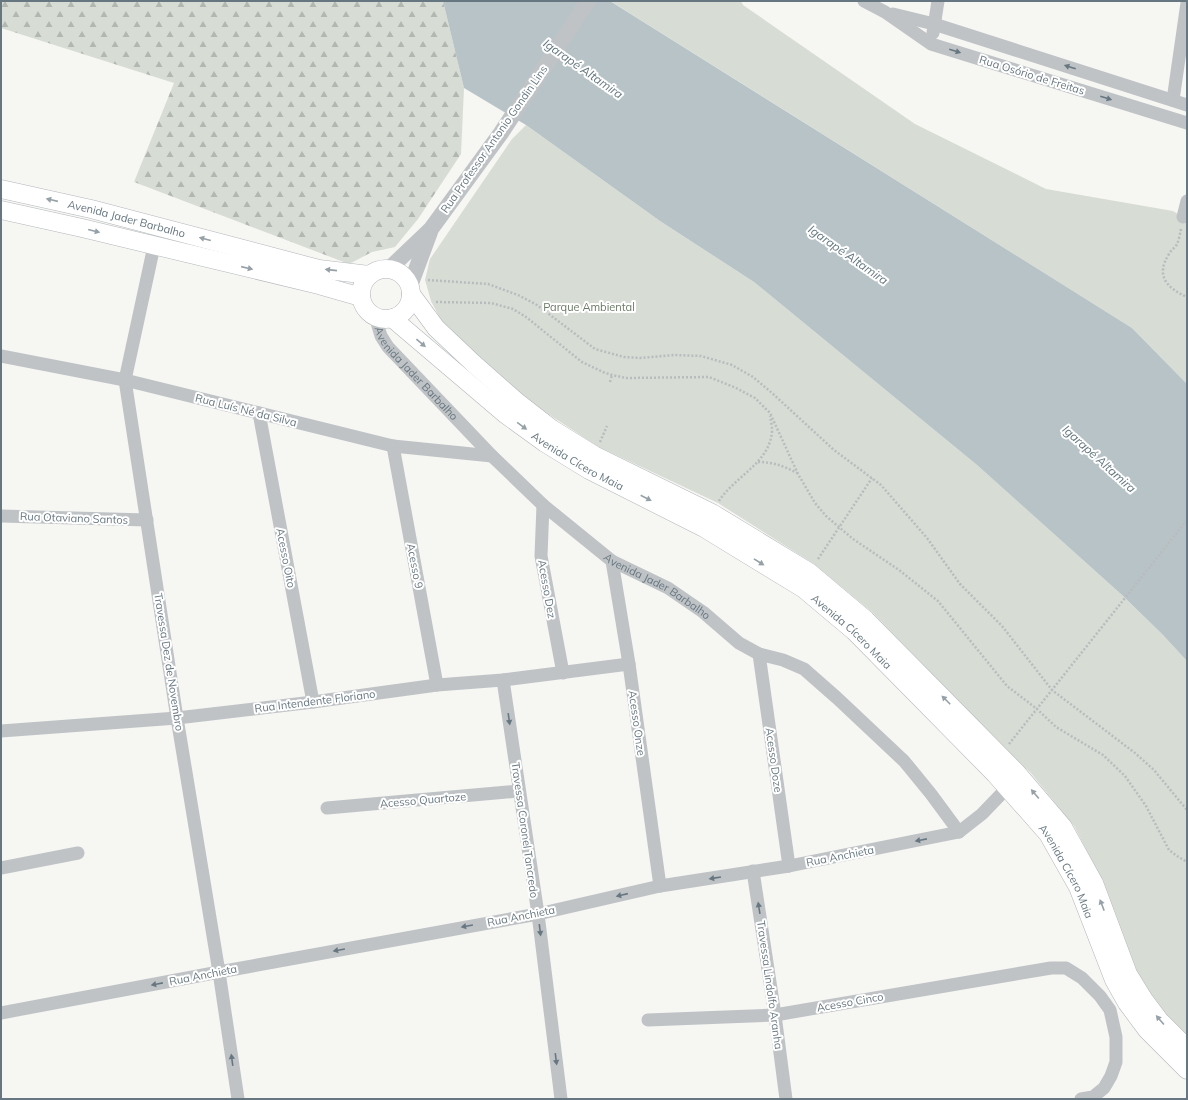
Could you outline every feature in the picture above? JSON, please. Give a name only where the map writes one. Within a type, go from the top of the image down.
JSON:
[{"type":"main road","name":"Avenida Jader Barbalho","points":[[1,189],[91,209],[319,269],[370,275]]},
{"type":"main road","name":"Avenida Jader Barbalho","points":[[1,210],[319,285],[361,297]]},
{"type":"main road","points":[[389,269],[402,275],[415,287],[406,309],[399,315],[383,317],[368,311],[361,297],[361,289],[364,281],[375,271],[389,269]]},
{"type":"main road","name":"Avenida Cícero Maia","points":[[415,287],[436,328],[516,401],[552,429],[594,455],[712,513],[809,572],[866,620],[1017,773],[1062,827],[1094,883],[1128,974],[1144,1000],[1159,1020],[1187,1048]]},
{"type":"main road","name":"Avenida Cícero Maia","points":[[383,317],[505,414],[545,443],[589,470],[704,528],[804,590],[854,631],[995,774],[1048,834],[1078,887],[1114,980],[1127,1003],[1147,1030],[1187,1070]]},
{"type":"street","name":"Rua Professor Antonio Gondin Lins","points":[[389,269],[431,229],[501,133],[588,1]]},
{"type":"street","name":"Rua Osório de Freitas","points":[[864,1],[885,12],[931,44],[1187,123]]},
{"type":"street","points":[[931,44],[938,1]]},
{"type":"street","points":[[1173,100],[1187,3]]},
{"type":"street","name":"Rua Osório de Freitas","points":[[885,12],[934,24],[1187,105]]},
{"type":"street","points":[[1183,217],[1187,201]]},
{"type":"street","name":"Travessa Dez de Novembro","points":[[154,226],[154,246],[125,380],[238,1099]]},
{"type":"street","points":[[415,287],[431,229]]},
{"type":"street","name":"Avenida Jader Barbalho","points":[[383,317],[381,336],[388,347],[492,456],[543,505],[612,561],[668,588],[702,612],[739,642],[759,654],[783,660],[804,669],[904,761],[932,794],[959,832]]},
{"type":"street","name":"Rua Luís Né da Silva","points":[[1,356],[125,380],[393,446],[492,456]]},
{"type":"street","name":"Acesso Oito","points":[[259,413],[313,702]]},
{"type":"street","name":"Acesso 9","points":[[393,446],[437,685]]},
{"type":"street","name":"Acesso Dez","points":[[543,505],[541,556],[563,673]]},
{"type":"street","name":"Rua Otaviano Santos","points":[[1,516],[147,520]]},
{"type":"street","name":"Acesso Onze","points":[[612,561],[629,664],[660,886]]},
{"type":"street","name":"Acesso Doze","points":[[759,654],[789,866]]},
{"type":"street","name":"Rua Intendente Floriano","points":[[1,731],[177,718],[313,702],[437,685],[503,680],[629,664]]},
{"type":"street","name":"Travessa Coronel Tancredo","points":[[503,680],[538,914],[562,1099]]},
{"type":"street","name":"Rua Anchieta","points":[[1,1013],[538,914],[660,886],[789,866],[959,832],[982,814],[1007,788],[1017,773]]},
{"type":"street","name":"Acesso Quartoze","points":[[327,808],[519,791]]},
{"type":"street","points":[[1,868],[78,853]]},
{"type":"street","name":"Travessa Lindolfo Aranha","points":[[753,872],[786,1099]]},
{"type":"street","name":"Acesso Cinco","points":[[648,1020],[775,1015],[1051,968],[1066,968],[1082,978],[1100,996],[1110,1010]]},
{"type":"street","points":[[1087,1098],[1104,1088],[1111,1076],[1116,1062],[1116,1038],[1110,1010],[1127,1003]]},
{"type":"path","points":[[1183,217],[1177,244],[1164,262],[1162,271],[1164,279],[1170,287],[1187,297]]},
{"type":"path","points":[[415,287],[488,284],[518,295],[537,305],[595,349],[624,358],[674,355],[701,356],[732,365],[753,377],[834,450],[881,485],[927,538],[960,584],[1002,626],[1052,690],[1135,753],[1154,770],[1187,810]]},
{"type":"path","points":[[430,301],[491,302],[513,309],[526,317],[582,362],[612,375],[626,378],[709,377],[736,388],[754,398],[770,413],[798,474],[815,503],[826,516],[853,539],[899,570],[938,601],[1007,686],[1037,708],[1056,727],[1103,755],[1125,776],[1146,806],[1169,850],[1187,862]]},
{"type":"path","points":[[610,382],[612,375]]},
{"type":"path","points":[[712,513],[725,492],[765,454],[770,442],[772,431],[770,413]]},
{"type":"path","points":[[758,462],[776,464],[798,474]]},
{"type":"path","points":[[809,572],[872,478]]},
{"type":"path","points":[[1005,749],[1187,520]]},
{"type":"green space","points":[[1,1],[443,1],[464,88],[461,154],[418,219],[395,247],[372,252],[349,264],[134,182],[174,83],[1,28]]},
{"type":"green space","points":[[612,1],[741,1],[743,5],[915,124],[1046,189],[1173,211],[1187,220],[1187,384],[1132,328]]},
{"type":"green space","name":"Parque Ambiental","points":[[526,125],[660,221],[754,282],[977,465],[1122,595],[1187,661],[1187,1038],[1164,1015],[1135,971],[1101,878],[1074,826],[1030,772],[1005,749],[873,613],[814,564],[718,503],[597,446],[521,396],[443,324],[431,301],[425,280],[430,259],[512,139]]},
{"type":"water","name":"Igarapé Altamira","points":[[443,1],[610,1],[1132,328],[1187,384],[1187,661],[1122,595],[977,465],[754,282],[660,221],[526,125],[464,88]]}]
